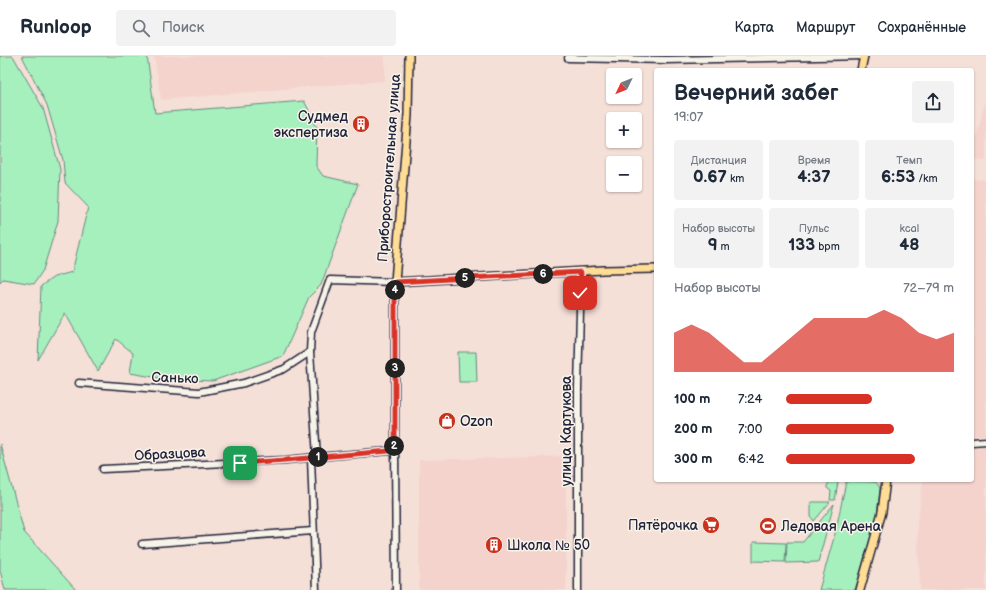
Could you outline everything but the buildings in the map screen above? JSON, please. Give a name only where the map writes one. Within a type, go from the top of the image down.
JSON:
[{"type":"main road","name":"Приборостроительная улица","points":[[395,282],[408,115],[409,56]]},
{"type":"main road","points":[[861,68],[864,56]]},
{"type":"main road","points":[[395,282],[654,269]]},
{"type":"main road","points":[[860,590],[882,512],[886,482]]},
{"type":"street","points":[[568,58],[864,56]]},
{"type":"street","name":"улица Картукова","points":[[578,590],[578,388],[581,272]]},
{"type":"street","name":"Приборостроительная улица","points":[[314,457],[314,408],[310,332],[330,280],[395,282],[396,590]]},
{"type":"street","name":"Санько","points":[[79,383],[198,392],[244,383],[284,369],[310,352]]},
{"type":"street","points":[[974,442],[986,441]]},
{"type":"street","points":[[316,590],[313,531],[314,457],[389,451],[395,445]]},
{"type":"street","name":"Образцова","points":[[103,469],[286,460],[314,457]]},
{"type":"street","points":[[142,544],[313,531]]},
{"type":"shaded area","points":[[154,56],[385,56],[385,81],[161,100]]},
{"type":"shaded area","points":[[986,99],[986,161],[974,159],[974,145]]},
{"type":"shaded area","points":[[974,179],[986,180],[986,435],[974,436]]},
{"type":"shaded area","points":[[986,446],[986,590],[920,590],[917,524],[923,482],[974,482],[974,447]]},
{"type":"shaded area","points":[[566,456],[566,590],[419,590],[419,460]]},
{"type":"green space","points":[[0,56],[13,56],[43,108],[60,169],[58,221],[43,270],[34,284],[3,279],[0,282]]},
{"type":"green space","points":[[22,56],[147,56],[155,113],[304,101],[317,128],[316,166],[323,176],[358,184],[321,285],[309,297],[283,356],[213,381],[165,379],[130,373],[133,353],[116,339],[98,371],[65,313],[38,360],[41,286],[54,277],[72,272],[88,207],[65,183],[63,160],[47,105]]},
{"type":"green space","points":[[458,352],[476,352],[477,382],[459,382]]},
{"type":"green space","points":[[0,444],[24,532],[76,590],[5,590],[0,570]]},
{"type":"green space","points":[[829,482],[838,482],[835,500],[830,500],[831,491],[827,488]]},
{"type":"green space","points":[[846,482],[876,482],[880,488],[877,516],[855,590],[819,590],[835,534]]},
{"type":"green space","points":[[811,502],[830,502],[814,521],[811,517]]},
{"type":"green space","points":[[834,504],[818,562],[786,563],[787,542],[803,542]]},
{"type":"green space","points":[[753,542],[786,543],[785,562],[753,561]]},
{"type":"place","name":"Судмед экспертиза","points":[[361,124]]},
{"type":"place","name":"Ozon","points":[[447,421]]},
{"type":"place","name":"Пятёрочка","points":[[711,525]]},
{"type":"place","name":"Ледовая Арена","points":[[768,526]]},
{"type":"place","name":"Школа № 50","points":[[494,545]]},
{"type":"route","points":[[240,463],[389,451],[392,449],[395,445],[395,282],[581,272],[580,293]]}]
